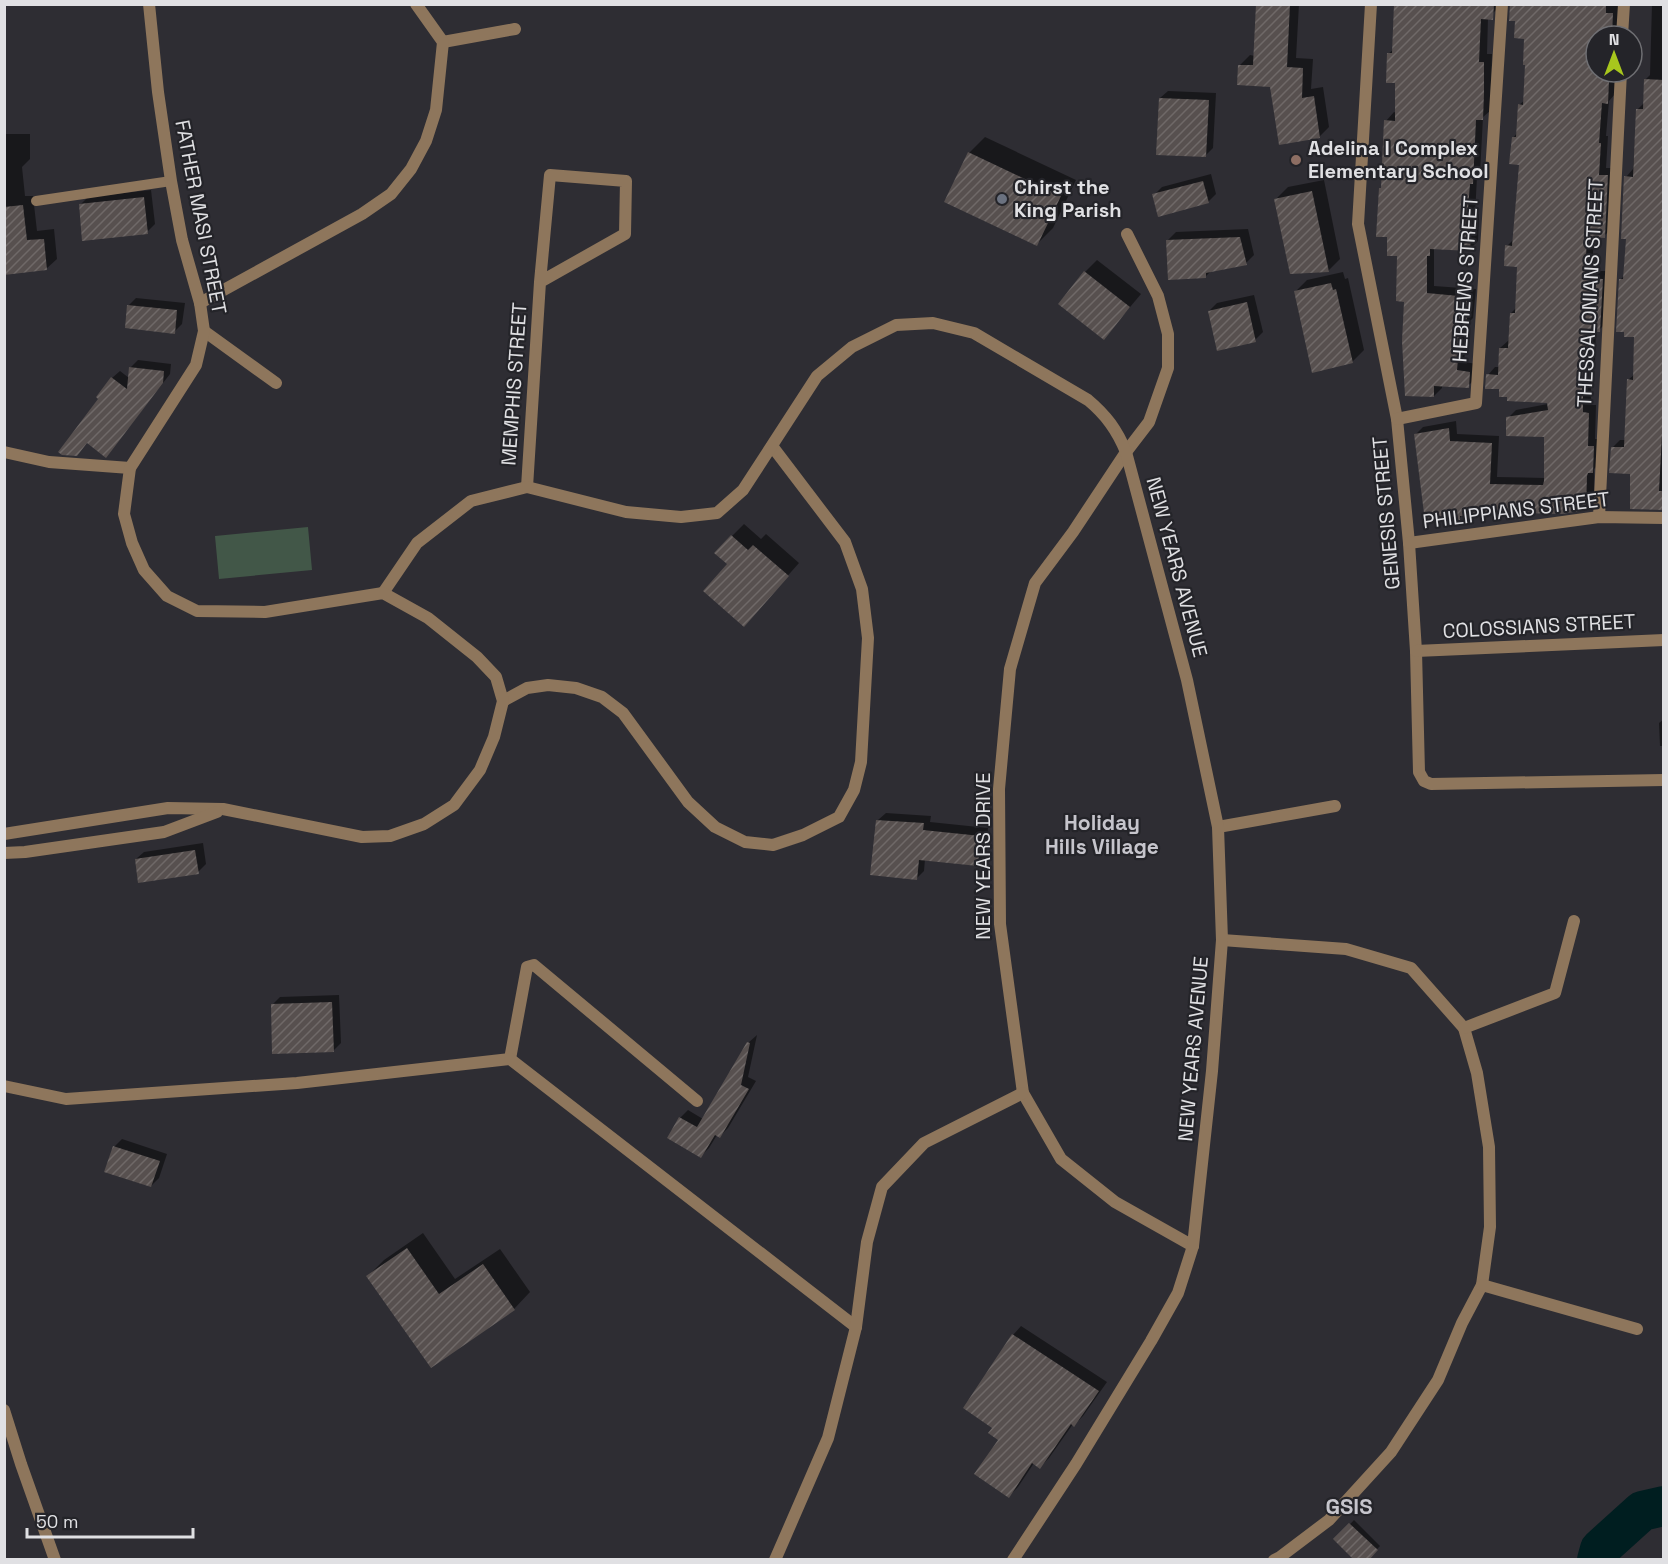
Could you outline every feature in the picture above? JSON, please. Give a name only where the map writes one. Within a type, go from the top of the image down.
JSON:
[{"type":"street","name":"FATHER MASI STREET","points":[[149,4],[158,92],[171,181],[182,240],[200,303],[204,331],[196,364],[130,468],[124,514],[132,543],[144,570],[167,596],[197,611],[265,612],[383,593]]},
{"type":"street","points":[[200,303],[362,214],[391,194],[411,169],[426,141],[436,110],[443,42],[416,4]]},
{"type":"street","name":"GENESIS STREET","points":[[1371,4],[1358,224],[1397,419],[1409,543],[1416,651],[1419,772],[1424,781],[1431,784],[1664,780]]},
{"type":"street","name":"HEBREWS STREET","points":[[1397,419],[1476,403],[1502,4]]},
{"type":"street","points":[[1623,24],[1624,4]]},
{"type":"street","points":[[443,42],[515,29]]},
{"type":"street","name":"THESSALONIANS STREET","points":[[1599,517],[1620,84]]},
{"type":"street","name":"MEMPHIS STREET","points":[[527,487],[540,282],[550,175],[626,181],[625,234],[540,282]]},
{"type":"street","name":"NEW YEARS DRIVE","points":[[1127,234],[1158,296],[1168,334],[1168,368],[1149,423],[1126,452],[1073,532],[1035,583],[1010,669],[999,789],[1000,924],[1023,1093],[1061,1159],[1115,1202],[1194,1246]]},
{"type":"street","name":"NEW YEARS AVENUE","points":[[383,593],[417,543],[471,501],[527,487],[626,512],[681,517],[717,513],[743,490],[817,376],[852,347],[896,326],[933,323],[974,333],[1088,400],[1105,414],[1118,432],[1126,452],[1187,680],[1218,827],[1222,940],[1212,1071],[1194,1246],[1178,1293],[1076,1464],[1012,1560]]},
{"type":"street","points":[[204,331],[276,383]]},
{"type":"street","points":[[503,701],[527,688],[548,685],[576,688],[602,697],[623,713],[688,802],[715,827],[745,842],[773,844],[803,835],[839,816],[854,790],[861,762],[868,638],[862,589],[845,542],[772,446]]},
{"type":"street","points":[[4,452],[49,462],[130,468]]},
{"type":"street","name":"PHILIPPIANS STREET","points":[[1409,543],[1599,517],[1664,518]]},
{"type":"street","points":[[4,834],[168,808],[224,810],[362,837],[390,836],[424,824],[454,805],[480,770],[494,737],[503,701],[496,677],[477,657],[428,618],[383,593]]},
{"type":"street","name":"COLOSSIANS STREET","points":[[1416,651],[1664,640]]},
{"type":"street","points":[[1218,827],[1335,806]]},
{"type":"street","points":[[4,853],[164,832],[224,810]]},
{"type":"street","points":[[1464,1028],[1555,993],[1574,921]]},
{"type":"street","points":[[1222,940],[1346,949],[1411,968],[1464,1028],[1477,1073],[1489,1147],[1490,1227],[1482,1285],[1462,1323],[1438,1380],[1391,1452],[1329,1520],[1274,1560]]},
{"type":"street","points":[[510,1059],[527,967],[534,965],[697,1101]]},
{"type":"street","points":[[4,1086],[66,1100],[297,1083],[510,1059],[856,1327]]},
{"type":"street","points":[[775,1560],[828,1438],[856,1327],[867,1242],[882,1187],[924,1143],[1023,1093]]},
{"type":"street","points":[[1482,1285],[1637,1329]]},
{"type":"street","points":[[4,1410],[55,1560]]},
{"type":"lane","points":[[36,201],[171,181]]},
{"type":"green space","points":[[308,527],[312,570],[219,579],[215,536]]},
{"type":"building","points":[[1256,4],[1290,4],[1287,67],[1303,68],[1302,98],[1314,96],[1320,138],[1279,145],[1270,87],[1237,85],[1238,65],[1253,65]]},
{"type":"building","points":[[1394,4],[1494,4],[1493,20],[1481,19],[1479,62],[1484,62],[1483,120],[1476,120],[1473,184],[1470,184],[1467,221],[1472,221],[1470,251],[1430,249],[1430,256],[1427,256],[1427,293],[1469,297],[1466,327],[1461,327],[1457,370],[1470,372],[1469,388],[1434,386],[1434,397],[1405,396],[1402,341],[1404,302],[1396,301],[1397,256],[1387,256],[1387,237],[1376,237],[1384,120],[1395,121],[1395,83],[1386,83],[1387,53],[1392,53]]},
{"type":"building","points":[[1510,4],[1606,4],[1606,13],[1613,13],[1613,24],[1584,24],[1584,84],[1609,84],[1608,104],[1602,103],[1599,143],[1601,143],[1599,175],[1608,175],[1605,238],[1587,237],[1585,278],[1603,279],[1600,332],[1589,332],[1588,370],[1583,370],[1583,412],[1589,413],[1588,446],[1594,446],[1593,473],[1588,473],[1587,476],[1586,510],[1562,514],[1492,512],[1492,515],[1460,516],[1460,520],[1425,521],[1414,434],[1449,428],[1450,441],[1492,443],[1490,484],[1543,485],[1544,481],[1544,437],[1506,436],[1506,417],[1548,410],[1547,403],[1507,401],[1507,397],[1499,397],[1499,389],[1485,389],[1486,374],[1498,375],[1499,348],[1508,348],[1510,313],[1515,313],[1517,267],[1504,266],[1505,245],[1512,246],[1519,165],[1509,164],[1512,137],[1516,137],[1518,104],[1523,105],[1525,65],[1523,65],[1524,39],[1514,38],[1515,21],[1509,21]]},
{"type":"building","points":[[1644,79],[1664,80],[1662,313],[1664,313],[1664,397],[1659,491],[1663,491],[1663,510],[1630,509],[1630,474],[1609,473],[1611,447],[1624,447],[1627,379],[1633,380],[1634,337],[1624,337],[1624,332],[1616,332],[1619,279],[1623,279],[1626,239],[1621,239],[1624,176],[1633,177],[1636,109],[1643,109]]},
{"type":"building","points":[[1159,98],[1209,100],[1206,157],[1156,155]]},
{"type":"building","name":"Chirst the King Parish","points":[[968,152],[1061,196],[1037,246],[944,202]]},
{"type":"building","points":[[1203,181],[1209,203],[1158,217],[1152,194]]},
{"type":"building","points":[[1312,191],[1329,272],[1290,274],[1274,199]]},
{"type":"building","points":[[144,197],[148,234],[82,241],[79,204]]},
{"type":"building","points":[[23,205],[27,240],[44,239],[47,270],[4,275],[4,207]]},
{"type":"building","points":[[1240,237],[1247,265],[1206,273],[1206,278],[1168,280],[1166,240]]},
{"type":"building","points":[[1084,271],[1130,307],[1104,340],[1058,304]]},
{"type":"building","points":[[1331,283],[1333,290],[1336,289],[1353,363],[1312,373],[1294,291]]},
{"type":"building","points":[[1247,302],[1256,342],[1217,351],[1208,311]]},
{"type":"building","points":[[127,305],[177,310],[175,334],[125,328]]},
{"type":"building","points":[[129,367],[164,371],[163,383],[106,458],[87,443],[77,456],[62,455],[58,452],[98,399],[96,397],[111,377],[127,389]]},
{"type":"building","points":[[731,535],[748,550],[753,545],[789,576],[744,627],[703,591],[727,564],[714,553]]},
{"type":"building","points":[[876,820],[924,823],[923,830],[981,836],[978,866],[919,860],[917,880],[870,875]]},
{"type":"building","points":[[195,850],[199,874],[138,883],[135,859]]},
{"type":"building","points":[[332,1002],[334,1052],[272,1054],[271,1004]]},
{"type":"building","points":[[747,1042],[750,1043],[741,1085],[749,1089],[720,1138],[715,1135],[701,1158],[667,1138],[679,1117],[697,1127]]},
{"type":"building","points":[[113,1146],[160,1161],[151,1187],[104,1172]]},
{"type":"building","points":[[407,1248],[439,1294],[483,1264],[515,1310],[431,1368],[366,1276]]},
{"type":"building","points":[[1012,1334],[1099,1391],[1074,1427],[1071,1424],[1040,1469],[1032,1463],[1009,1498],[974,1474],[998,1440],[988,1433],[992,1428],[963,1408]]},
{"type":"building","points":[[1349,1523],[1378,1550],[1369,1560],[1354,1560],[1333,1539]]},
{"type":"waterway","points":[[1597,1560],[1600,1549],[1642,1511],[1664,1506]]},
{"type":"place","name":"Adelina I Complex Elementary School","points":[[1296,160]]},
{"type":"place","name":"Chirst the King Parish","points":[[1002,199]]},
{"type":"district","name":"Holiday Hills Village","points":[[1102,834]]},
{"type":"district","name":"GSIS","points":[[1349,1506]]}]
